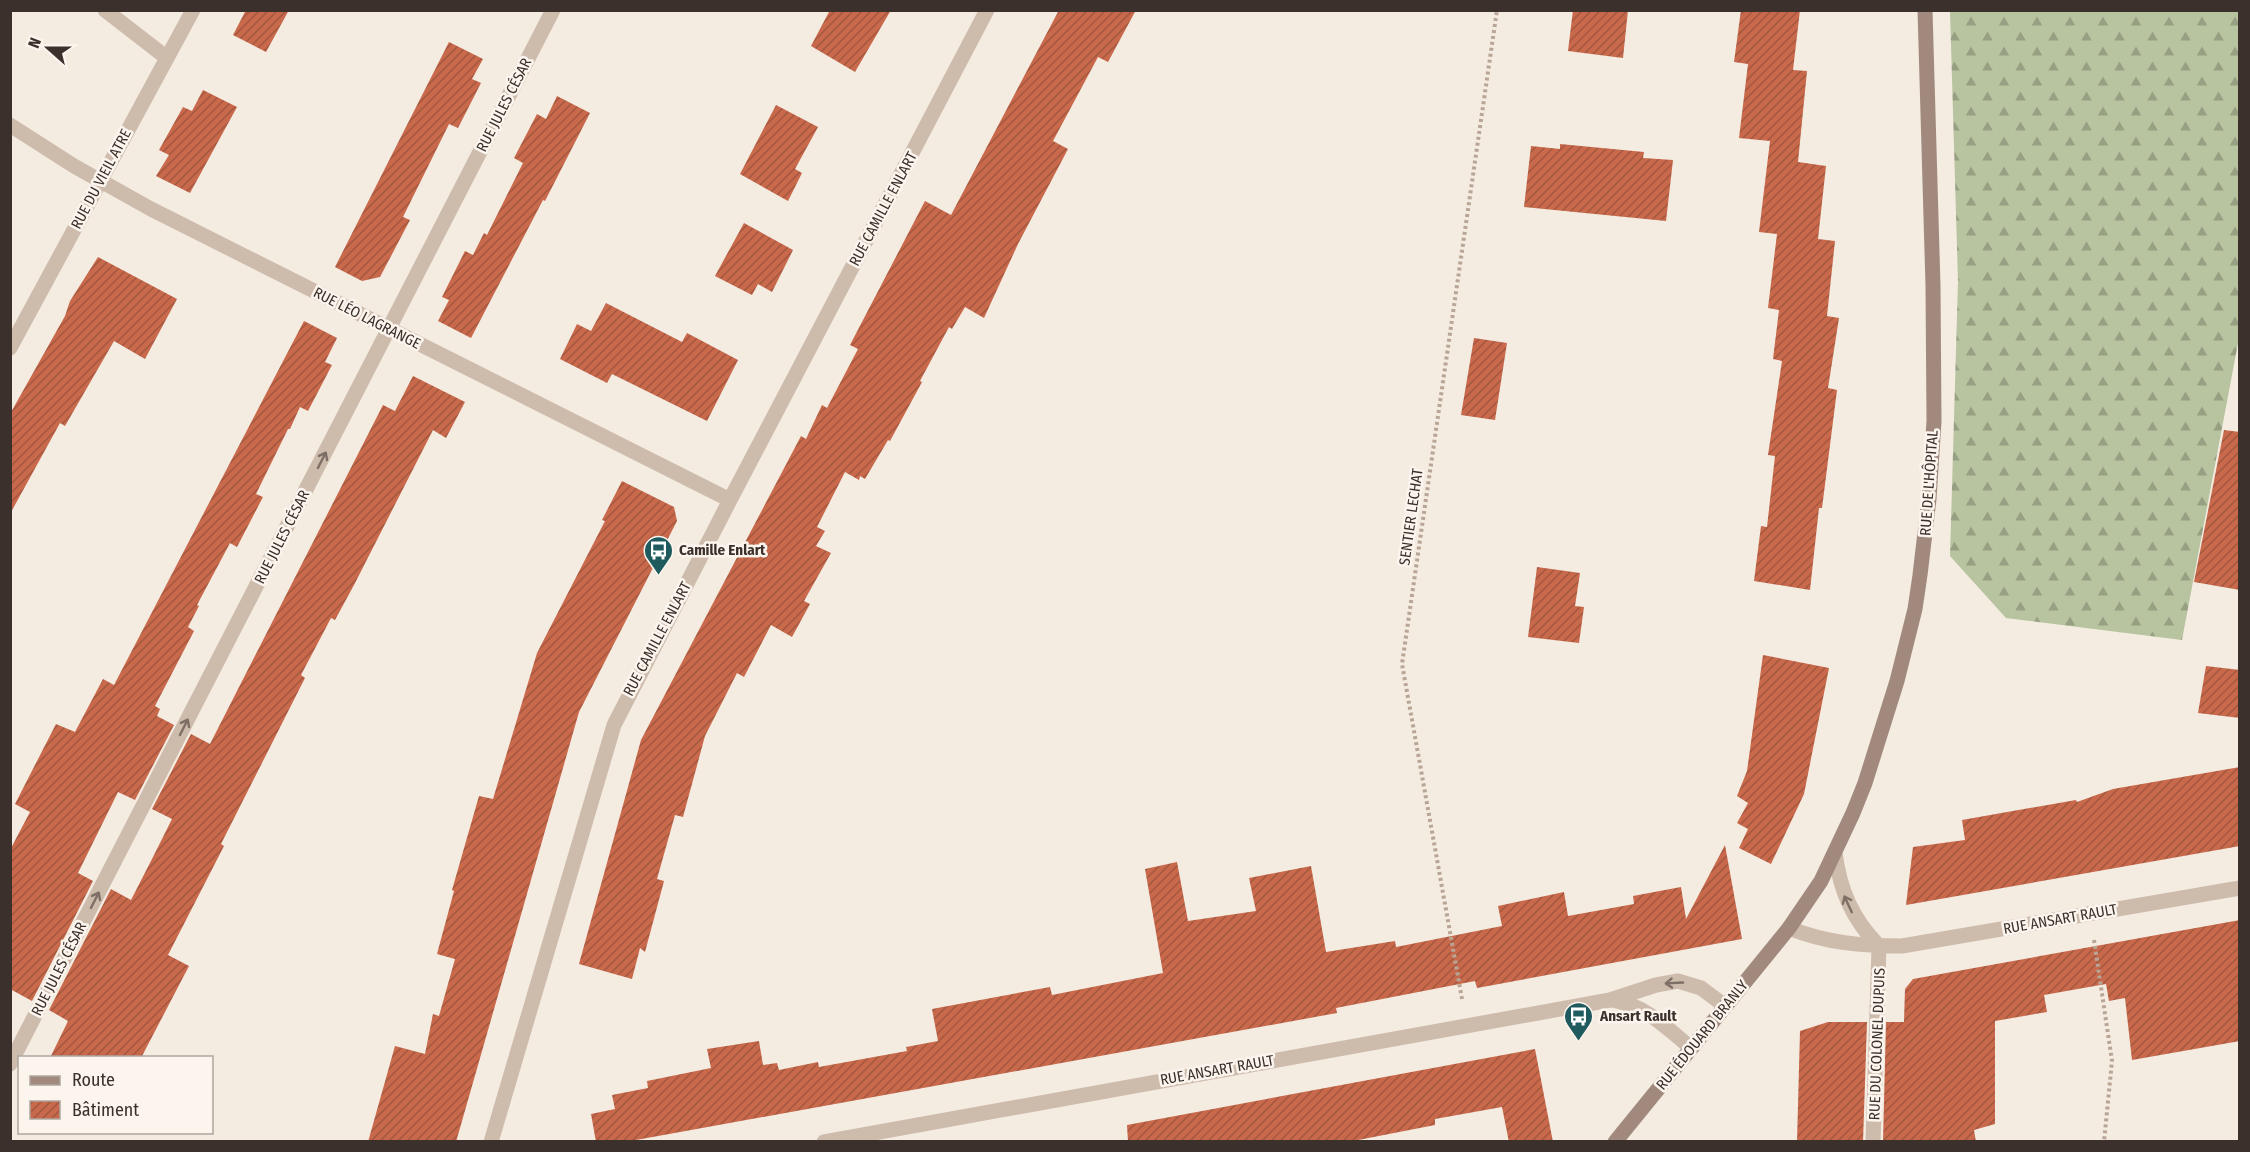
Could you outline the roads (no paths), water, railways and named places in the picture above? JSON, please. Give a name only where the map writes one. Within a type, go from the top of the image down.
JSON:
[{"type":"street","points":[[105,10],[167,58]]},
{"type":"street","name":"RUE DU VIEIL ATRE","points":[[10,348],[193,10]]},
{"type":"street","name":"RUE JULES CÉSAR","points":[[10,1064],[553,10]]},
{"type":"street","name":"RUE CAMILLE ENLART","points":[[491,1142],[614,725],[987,10]]},
{"type":"street","name":"RUE DE L'HÔPITAL","points":[[1789,928],[1821,880],[1853,813],[1872,762],[1897,681],[1915,609],[1929,499],[1935,386],[1925,10]]},
{"type":"street","name":"RUE LÉO LAGRANGE","points":[[10,125],[100,181],[151,209],[730,500]]},
{"type":"street","points":[[1835,853],[1841,889],[1847,902],[1861,926],[1880,946]]},
{"type":"street","name":"RUE ANSART RAULT","points":[[1789,928],[1832,942],[1880,946],[1921,943],[2240,888]]},
{"type":"street","name":"RUE ÉDOUARD BRANLY","points":[[1616,1142],[1789,928]]},
{"type":"street","name":"RUE DU COLONEL DUPUIS","points":[[1873,1142],[1880,946]]},
{"type":"street","name":"RUE ANSART RAULT","points":[[824,1142],[1610,1000],[1656,985],[1677,981],[1701,988],[1725,1006]]},
{"type":"street","name":"RUE ANSART RAULT","points":[[1610,1000],[1626,1002],[1642,1009],[1690,1048]]},
{"type":"place","name":"Camille Enlart","points":[[658,576]]},
{"type":"place","name":"Ansart Rault","points":[[1579,1042]]}]
